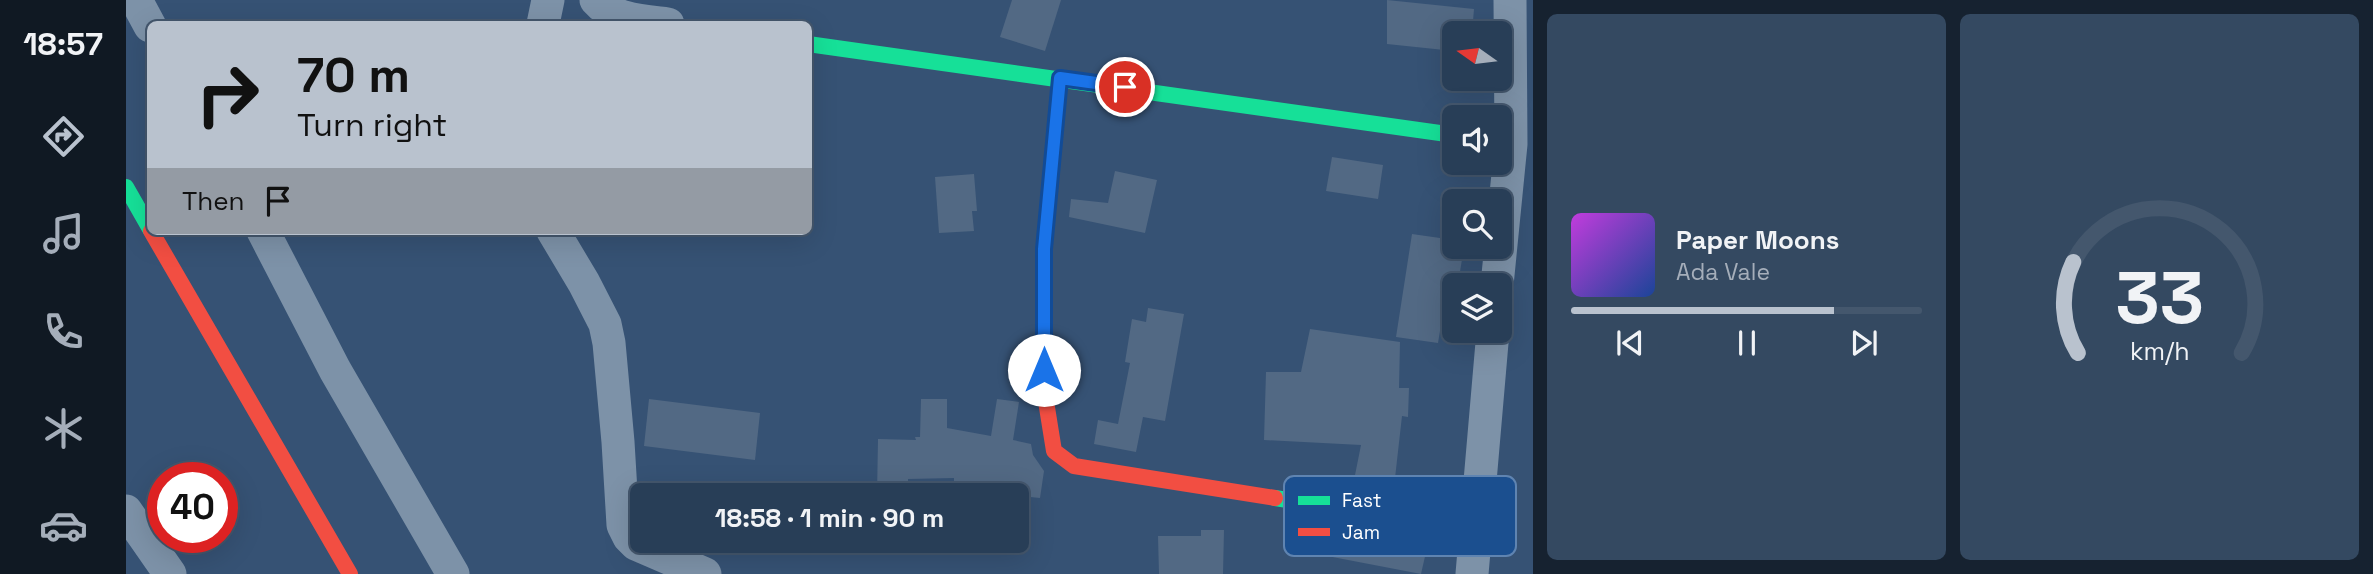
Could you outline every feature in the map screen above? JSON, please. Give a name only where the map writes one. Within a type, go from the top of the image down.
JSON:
[{"type":"street","points":[[136,0],[147,21]]},
{"type":"street","points":[[544,21],[548,0]]},
{"type":"street","points":[[596,0],[602,6],[630,19],[645,21]]},
{"type":"street","points":[[1499,273],[1515,145],[1510,0]]},
{"type":"street","points":[[812,45],[1442,133]]},
{"type":"street","points":[[1060,78],[1044,249],[1045,395],[1054,451],[1074,466],[1284,500]]},
{"type":"street","points":[[126,187],[147,223]]},
{"type":"street","points":[[154,235],[350,574]]},
{"type":"street","points":[[265,235],[335,370],[453,574]]},
{"type":"street","points":[[554,235],[605,324],[618,442],[623,524],[636,544],[705,574]]},
{"type":"street","points":[[1480,476],[1492,343]]},
{"type":"street","points":[[129,520],[170,574]]},
{"type":"street","points":[[1472,574],[1473,556]]},
{"type":"building","points":[[1012,0],[1061,0],[1045,51],[1000,37]]},
{"type":"building","points":[[1387,0],[1474,9],[1473,21],[1442,21],[1442,50],[1387,44]]},
{"type":"building","points":[[1332,157],[1383,165],[1378,199],[1326,191]]},
{"type":"building","points":[[1115,171],[1157,180],[1145,233],[1069,217],[1071,199],[1108,203]]},
{"type":"building","points":[[974,174],[977,211],[972,211],[974,231],[939,233],[935,177]]},
{"type":"building","points":[[1412,234],[1442,238],[1442,259],[1462,259],[1460,273],[1442,273],[1442,319],[1438,343],[1396,337]]},
{"type":"building","points":[[1148,308],[1184,314],[1165,421],[1143,417],[1136,452],[1094,444],[1098,420],[1118,424],[1130,363],[1125,362],[1132,319],[1146,322]]},
{"type":"building","points":[[1310,329],[1400,342],[1399,388],[1409,388],[1408,417],[1402,416],[1395,476],[1355,476],[1361,445],[1264,440],[1266,372],[1301,372]]},
{"type":"building","points":[[649,399],[760,413],[755,460],[644,446]]},
{"type":"building","points":[[921,399],[947,399],[947,428],[991,436],[997,399],[1019,402],[1013,440],[1031,444],[1033,455],[1044,471],[1040,498],[1029,497],[1029,483],[954,483],[954,478],[877,483],[878,439],[916,440],[915,437],[920,437]]},
{"type":"building","points":[[1201,530],[1224,530],[1223,574],[1159,574],[1158,536],[1201,536]]},
{"type":"building","points":[[1327,556],[1425,556],[1421,574]]},
{"type":"traffic: fast","points":[[812,45],[1442,133]]},
{"type":"traffic: fast","points":[[126,187],[147,224]]},
{"type":"traffic: fast","points":[[1275,498],[1284,499]]},
{"type":"traffic: jam","points":[[1060,78],[1044,249],[1045,395],[1054,451],[1074,466],[1275,498]]},
{"type":"traffic: jam","points":[[153,235],[350,574]]},
{"type":"route","points":[[1044,370],[1044,249],[1060,78],[1125,87]]}]
